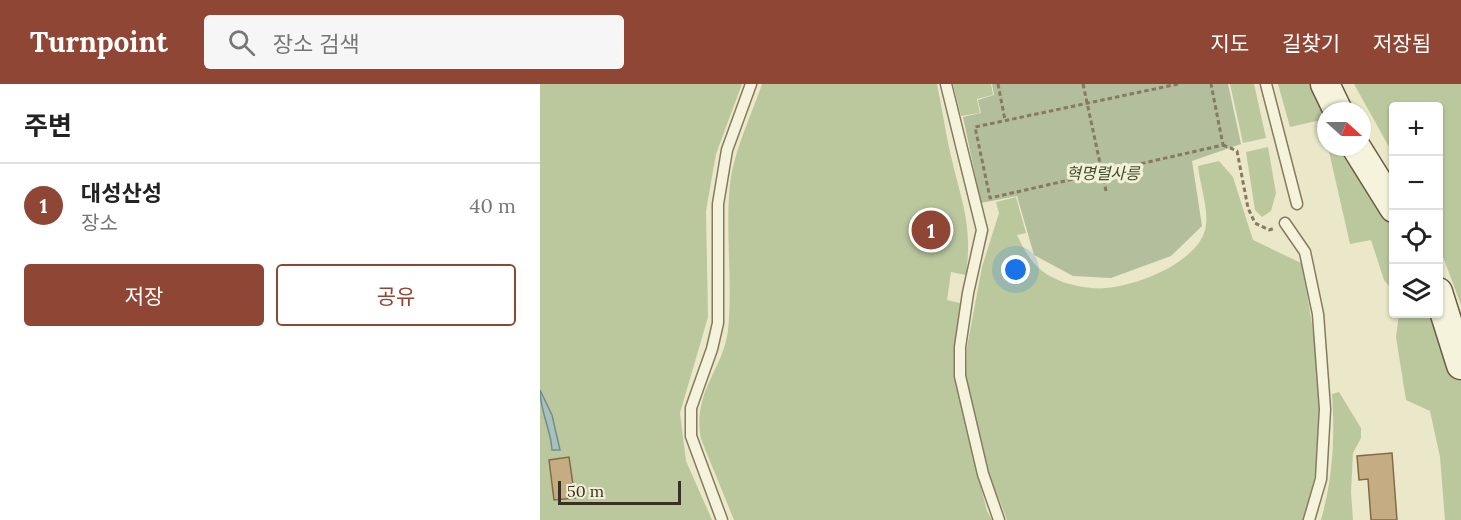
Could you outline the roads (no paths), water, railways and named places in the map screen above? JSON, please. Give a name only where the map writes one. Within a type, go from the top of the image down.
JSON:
[{"type":"street","points":[[1325,84],[1334,102]]},
{"type":"street","points":[[1362,156],[1389,200]]},
{"type":"street","points":[[1443,308],[1461,364]]},
{"type":"lane","points":[[722,520],[691,436],[690,408],[712,349],[718,323],[718,204],[727,150],[751,84]]},
{"type":"lane","points":[[946,84],[982,230],[968,293],[960,347],[960,375],[983,474],[999,520]]},
{"type":"lane","points":[[1266,84],[1297,204]]},
{"type":"lane","points":[[1285,223],[1305,252],[1318,314],[1324,409],[1321,478],[1309,520]]},
{"type":"water","points":[[540,390],[552,415],[560,450],[552,450]]},
{"type":"place","name":"대성산성","points":[[931,230]]},
{"type":"park label","name":"혁명렬사릉","points":[[1103,173]]}]
